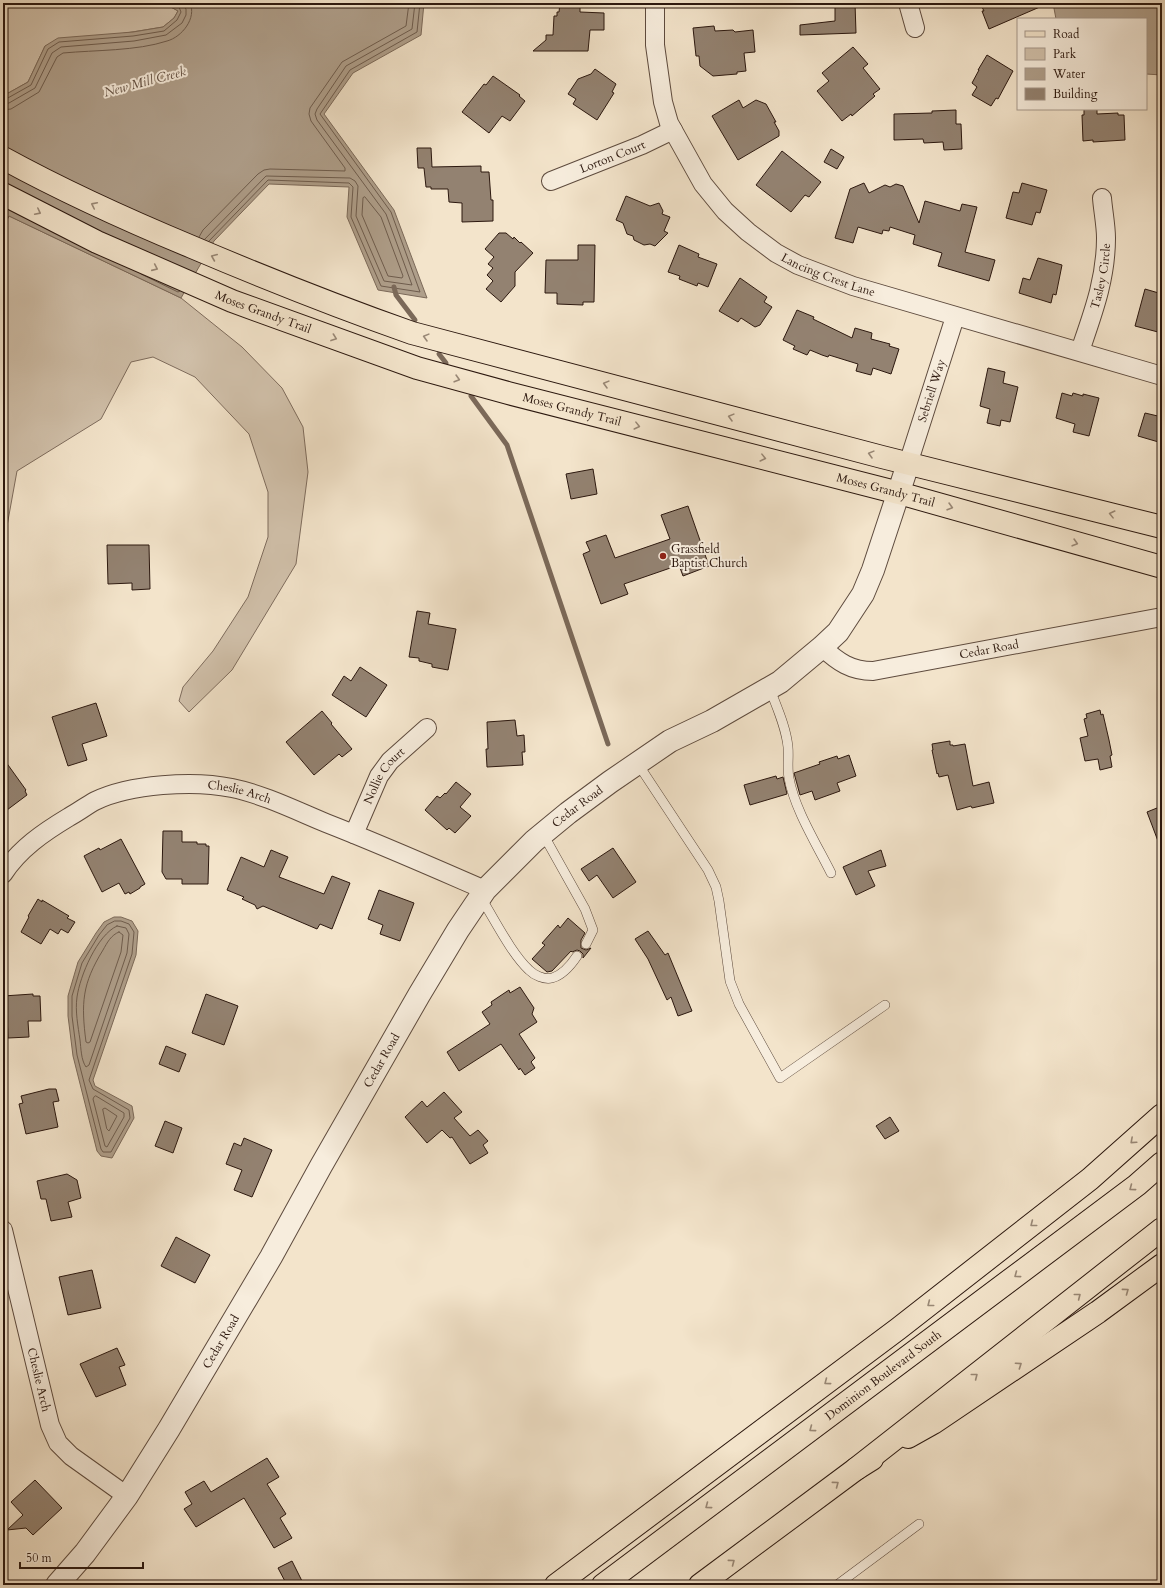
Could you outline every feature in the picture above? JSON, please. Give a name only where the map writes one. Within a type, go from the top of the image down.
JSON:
[{"type":"main road","points":[[3,158],[44,181],[104,210],[250,272],[338,307],[412,333],[908,464],[1162,527]]},
{"type":"main road","name":"Moses Grandy Trail","points":[[3,194],[97,242],[232,301],[417,368],[508,393],[899,493],[1162,567]]},
{"type":"main road","points":[[556,1585],[898,1329],[1090,1179],[1162,1115]]},
{"type":"main road","name":"Dominion Boulevard South","points":[[603,1585],[954,1323],[1137,1185],[1162,1164]]},
{"type":"main road","points":[[700,1585],[856,1469],[1162,1229]]},
{"type":"main road","points":[[856,1469],[933,1423],[1098,1312],[1162,1265]]},
{"type":"street","name":"Lancing Crest Lane","points":[[655,3],[655,44],[663,102],[673,130],[703,184],[725,211],[748,232],[776,253],[822,276],[955,317],[1080,351],[1162,376]]},
{"type":"street","points":[[908,3],[915,28]]},
{"type":"street","name":"Lorton Court","points":[[551,181],[642,145],[673,130]]},
{"type":"street","name":"Tasley Circle","points":[[1080,351],[1100,292],[1104,272],[1106,237],[1102,198]]},
{"type":"street","name":"Sebriell Way","points":[[908,464],[955,317]]},
{"type":"street","name":"Cedar Road","points":[[57,1585],[85,1553],[127,1496],[169,1429],[267,1264],[419,995],[458,930],[483,894],[543,834],[610,782],[670,741],[770,689],[822,647],[838,632],[863,594],[873,570],[908,464]]},
{"type":"street","name":"Cedar Road","points":[[822,647],[838,661],[852,669],[873,671],[1162,617]]},
{"type":"street","name":"Nollie Court","points":[[354,834],[379,776],[390,761],[427,728]]},
{"type":"street","name":"Cheslie Arch","points":[[3,874],[12,861],[46,831],[96,801],[119,792],[151,787],[192,784],[232,788],[262,798],[354,834],[483,894]]},
{"type":"street","name":"Cheslie Arch","points":[[3,1230],[50,1425],[58,1443],[71,1456],[127,1496]]},
{"type":"lane","points":[[770,689],[785,728],[788,748],[789,778],[806,824],[831,873]]},
{"type":"lane","points":[[638,764],[708,870],[716,887],[730,981],[739,1004],[780,1078],[885,1005]]},
{"type":"lane","points":[[543,834],[585,910],[593,930],[586,944]]},
{"type":"lane","points":[[483,894],[517,956],[530,971],[541,978],[552,978],[568,968],[578,956]]},
{"type":"lane","points":[[837,1585],[919,1524]]},
{"type":"green space","points":[[3,3],[123,3],[171,7],[178,11],[174,18],[163,27],[45,46],[28,82],[3,96]]},
{"type":"green space","points":[[9,216],[181,298],[242,347],[282,388],[303,427],[308,472],[296,564],[232,670],[189,712],[179,701],[183,687],[213,651],[248,597],[268,537],[268,492],[249,434],[195,377],[153,357],[131,362],[101,419],[17,471],[3,548],[3,227]]},
{"type":"water","name":"New Mill Creek","points":[[123,3],[424,3],[421,35],[353,73],[324,114],[394,210],[427,298],[378,290],[347,217],[349,187],[269,184],[214,241],[181,298],[9,216],[3,227],[3,96],[28,82],[45,46],[58,38],[133,32],[163,27],[174,18],[178,11],[171,7]]},
{"type":"water","points":[[1053,3],[1162,3],[1162,75],[1147,74],[1147,18],[1056,18]]},
{"type":"water","points":[[114,917],[121,917],[132,921],[138,931],[136,955],[93,1080],[95,1086],[132,1106],[134,1118],[112,1158],[101,1156],[97,1151],[73,1056],[68,1016],[68,996],[78,962],[104,922]]},
{"type":"building","points":[[560,3],[580,3],[580,12],[604,13],[604,30],[590,30],[588,51],[533,51],[546,40],[546,35],[553,35],[554,16],[557,16],[557,12],[559,12]]},
{"type":"building","points":[[835,3],[855,3],[856,33],[800,35],[800,25],[835,21]]},
{"type":"building","points":[[980,3],[1049,3],[989,29]]},
{"type":"building","points":[[714,26],[715,31],[733,30],[735,32],[753,30],[755,52],[744,53],[746,71],[737,72],[737,74],[713,76],[700,66],[699,56],[696,56],[693,28]]},
{"type":"building","points":[[853,47],[868,64],[863,68],[880,89],[873,94],[875,96],[852,116],[851,114],[842,121],[817,91],[829,81],[822,73]]},
{"type":"building","points":[[987,55],[1013,71],[998,99],[996,98],[991,106],[972,95],[977,87],[972,83]]},
{"type":"building","points":[[595,69],[616,84],[612,92],[614,93],[597,120],[573,104],[576,99],[568,94],[578,79],[591,74]]},
{"type":"building","points":[[493,76],[520,95],[519,96],[525,101],[510,121],[502,116],[489,133],[462,112],[484,84],[486,85]]},
{"type":"building","points":[[739,100],[743,108],[756,100],[766,104],[776,122],[774,122],[779,131],[779,136],[738,160],[712,116]]},
{"type":"building","points":[[956,110],[956,124],[961,124],[962,149],[944,150],[943,142],[924,143],[923,139],[894,140],[894,114],[932,113],[932,111]]},
{"type":"building","points":[[1084,110],[1097,110],[1097,114],[1118,113],[1118,115],[1124,115],[1125,140],[1093,142],[1093,140],[1083,141],[1082,115],[1084,115]]},
{"type":"building","points":[[417,148],[431,148],[432,167],[481,166],[481,172],[489,172],[491,200],[493,200],[493,221],[462,222],[462,203],[449,202],[448,189],[431,189],[431,187],[426,187],[424,168],[418,168]]},
{"type":"building","points":[[831,149],[844,157],[837,169],[824,162]]},
{"type":"building","points":[[782,151],[821,182],[809,197],[805,195],[791,212],[756,185]]},
{"type":"building","points":[[864,183],[869,193],[885,185],[890,187],[896,184],[903,186],[919,223],[925,201],[960,211],[962,204],[977,207],[965,252],[995,260],[989,281],[938,266],[942,253],[913,244],[915,235],[890,227],[889,231],[883,230],[882,234],[858,227],[853,243],[835,238],[850,189]]},
{"type":"building","points":[[1022,183],[1047,190],[1040,213],[1036,212],[1032,225],[1006,218],[1013,192],[1019,193]]},
{"type":"building","points":[[626,196],[650,206],[659,203],[663,211],[662,214],[670,217],[664,231],[668,233],[655,246],[650,244],[644,245],[634,240],[633,236],[627,234],[623,223],[616,220]]},
{"type":"building","points":[[499,233],[506,233],[513,239],[514,237],[533,253],[515,272],[515,286],[501,302],[486,289],[493,281],[487,275],[493,268],[488,264],[494,257],[485,249]]},
{"type":"building","points":[[578,245],[595,245],[594,302],[583,302],[583,305],[557,304],[557,293],[545,293],[546,260],[578,260]]},
{"type":"building","points":[[679,245],[699,254],[698,257],[717,264],[708,287],[698,283],[697,286],[679,279],[680,276],[668,272]]},
{"type":"building","points":[[1038,258],[1062,265],[1056,295],[1053,294],[1051,303],[1019,293],[1023,278],[1030,280]]},
{"type":"building","points":[[740,278],[767,297],[764,302],[772,307],[760,325],[755,327],[741,318],[738,322],[719,311]]},
{"type":"building","points":[[1145,289],[1162,294],[1162,331],[1158,330],[1158,332],[1135,326]]},
{"type":"building","points":[[797,310],[814,317],[813,319],[852,338],[855,328],[872,333],[871,339],[890,344],[889,346],[899,349],[891,374],[873,368],[871,375],[856,371],[858,364],[829,355],[828,357],[810,350],[807,355],[793,349],[795,346],[783,340]]},
{"type":"building","points":[[988,368],[1005,372],[1003,383],[1018,387],[1010,422],[1001,420],[1000,426],[987,423],[990,409],[980,406]]},
{"type":"building","points":[[1062,393],[1072,396],[1073,393],[1083,396],[1083,394],[1099,398],[1089,436],[1073,432],[1075,424],[1056,418]]},
{"type":"building","points":[[1145,413],[1162,417],[1162,443],[1138,436]]},
{"type":"building","points":[[593,469],[597,494],[571,499],[566,474]]},
{"type":"building","name":"Grassfield Baptist Church","points":[[688,506],[709,566],[683,576],[679,565],[624,584],[628,594],[601,604],[583,554],[590,551],[586,542],[606,535],[615,558],[670,539],[661,515]]},
{"type":"building","points":[[107,545],[149,545],[150,589],[132,590],[132,583],[108,584]]},
{"type":"building","points":[[417,611],[430,613],[428,624],[456,629],[448,670],[432,667],[432,664],[419,661],[419,658],[409,657]]},
{"type":"building","points":[[360,667],[387,685],[366,717],[332,695],[344,676],[351,681]]},
{"type":"building","points":[[96,703],[107,736],[82,744],[87,760],[68,766],[52,717]]},
{"type":"building","points":[[1100,710],[1101,715],[1103,714],[1109,740],[1112,755],[1110,756],[1112,767],[1100,770],[1098,759],[1085,761],[1080,738],[1088,736],[1084,719],[1087,718],[1086,714]]},
{"type":"building","points":[[322,711],[352,749],[342,757],[339,754],[314,775],[286,742]]},
{"type":"building","points":[[515,720],[517,736],[524,735],[525,752],[522,752],[523,765],[487,767],[487,722]]},
{"type":"building","points":[[950,741],[950,745],[953,746],[965,744],[973,786],[989,782],[994,803],[972,808],[971,806],[957,810],[948,775],[939,777],[938,773],[937,774],[932,750],[932,744]]},
{"type":"building","points":[[849,755],[856,776],[837,783],[840,791],[815,800],[812,791],[800,795],[794,773],[837,756],[838,759]]},
{"type":"building","points":[[3,758],[26,790],[27,795],[3,813]]},
{"type":"building","points":[[776,776],[777,779],[783,777],[787,794],[750,805],[744,785]]},
{"type":"building","points":[[456,782],[471,794],[460,807],[471,816],[455,833],[449,828],[447,830],[425,810],[437,796],[440,798],[445,793],[446,794]]},
{"type":"building","points":[[1162,806],[1162,848],[1161,849],[1147,812]]},
{"type":"building","points":[[163,831],[182,831],[182,842],[197,842],[197,844],[206,844],[206,846],[209,846],[208,884],[182,884],[182,879],[166,879],[162,872]]},
{"type":"building","points":[[121,839],[145,884],[130,894],[129,892],[125,894],[119,883],[102,892],[84,856],[99,848],[100,850]]},
{"type":"building","points":[[613,848],[636,882],[613,898],[597,875],[589,881],[581,869]]},
{"type":"building","points":[[271,850],[288,857],[279,877],[324,894],[332,876],[350,883],[332,929],[320,924],[317,929],[263,906],[257,909],[255,905],[242,899],[244,897],[227,890],[241,857],[264,867]]},
{"type":"building","points":[[881,850],[886,866],[868,871],[875,886],[856,895],[843,867]]},
{"type":"building","points":[[379,890],[414,903],[400,941],[380,934],[383,925],[368,919]]},
{"type":"building","points":[[38,899],[69,916],[67,918],[75,922],[68,933],[61,929],[58,934],[50,929],[41,944],[21,932]]},
{"type":"building","points":[[568,918],[585,933],[581,940],[581,948],[586,950],[591,948],[583,958],[583,954],[580,951],[571,951],[552,971],[547,972],[532,959],[545,945],[542,943],[558,925],[560,928]]},
{"type":"building","points":[[648,931],[665,955],[668,953],[692,1011],[678,1016],[671,997],[667,1000],[648,959],[635,939]]},
{"type":"building","points":[[520,987],[534,1008],[532,1014],[537,1022],[519,1034],[535,1058],[531,1062],[535,1068],[525,1075],[520,1068],[519,1070],[501,1044],[459,1071],[447,1052],[490,1024],[482,1012],[492,1005],[491,1002],[509,990],[510,993]]},
{"type":"building","points":[[33,994],[33,996],[40,996],[41,1021],[28,1021],[29,1037],[8,1038],[7,1014],[3,1014],[3,996]]},
{"type":"building","points":[[206,994],[238,1006],[224,1045],[192,1033]]},
{"type":"building","points":[[166,1046],[186,1054],[179,1072],[159,1064]]},
{"type":"building","points":[[49,1089],[56,1089],[59,1101],[53,1102],[58,1127],[26,1134],[19,1104],[23,1103],[21,1096]]},
{"type":"building","points":[[444,1092],[462,1112],[454,1118],[470,1136],[478,1130],[488,1141],[483,1145],[488,1153],[470,1164],[452,1137],[450,1138],[442,1130],[427,1143],[405,1117],[422,1101],[427,1107]]},
{"type":"building","points":[[890,1117],[899,1131],[885,1139],[876,1126]]},
{"type":"building","points":[[165,1121],[182,1128],[173,1153],[155,1146]]},
{"type":"building","points":[[244,1138],[272,1150],[252,1197],[234,1190],[242,1170],[226,1164],[234,1143],[241,1146]]},
{"type":"building","points":[[67,1174],[77,1180],[81,1198],[68,1202],[72,1217],[51,1221],[46,1199],[41,1199],[37,1181]]},
{"type":"building","points":[[176,1237],[210,1255],[195,1283],[161,1266]]},
{"type":"building","points":[[92,1270],[101,1308],[68,1315],[59,1277]]},
{"type":"building","points":[[117,1348],[125,1365],[119,1367],[126,1385],[96,1397],[80,1364]]},
{"type":"building","points":[[267,1458],[279,1477],[267,1484],[286,1514],[280,1518],[292,1538],[274,1548],[244,1498],[196,1527],[184,1509],[192,1504],[185,1492],[204,1481],[211,1492]]},
{"type":"building","points":[[35,1480],[62,1508],[33,1535],[26,1528],[7,1530],[23,1515],[11,1502]]},
{"type":"building","points":[[292,1561],[304,1585],[287,1585],[278,1568]]},
{"type":"waterway","points":[[394,287],[396,295],[415,320]]},
{"type":"waterway","points":[[439,354],[446,363]]},
{"type":"waterway","points":[[471,396],[507,445],[608,744]]},
{"type":"place","name":"Grassfield Baptist Church","points":[[663,556]]}]
